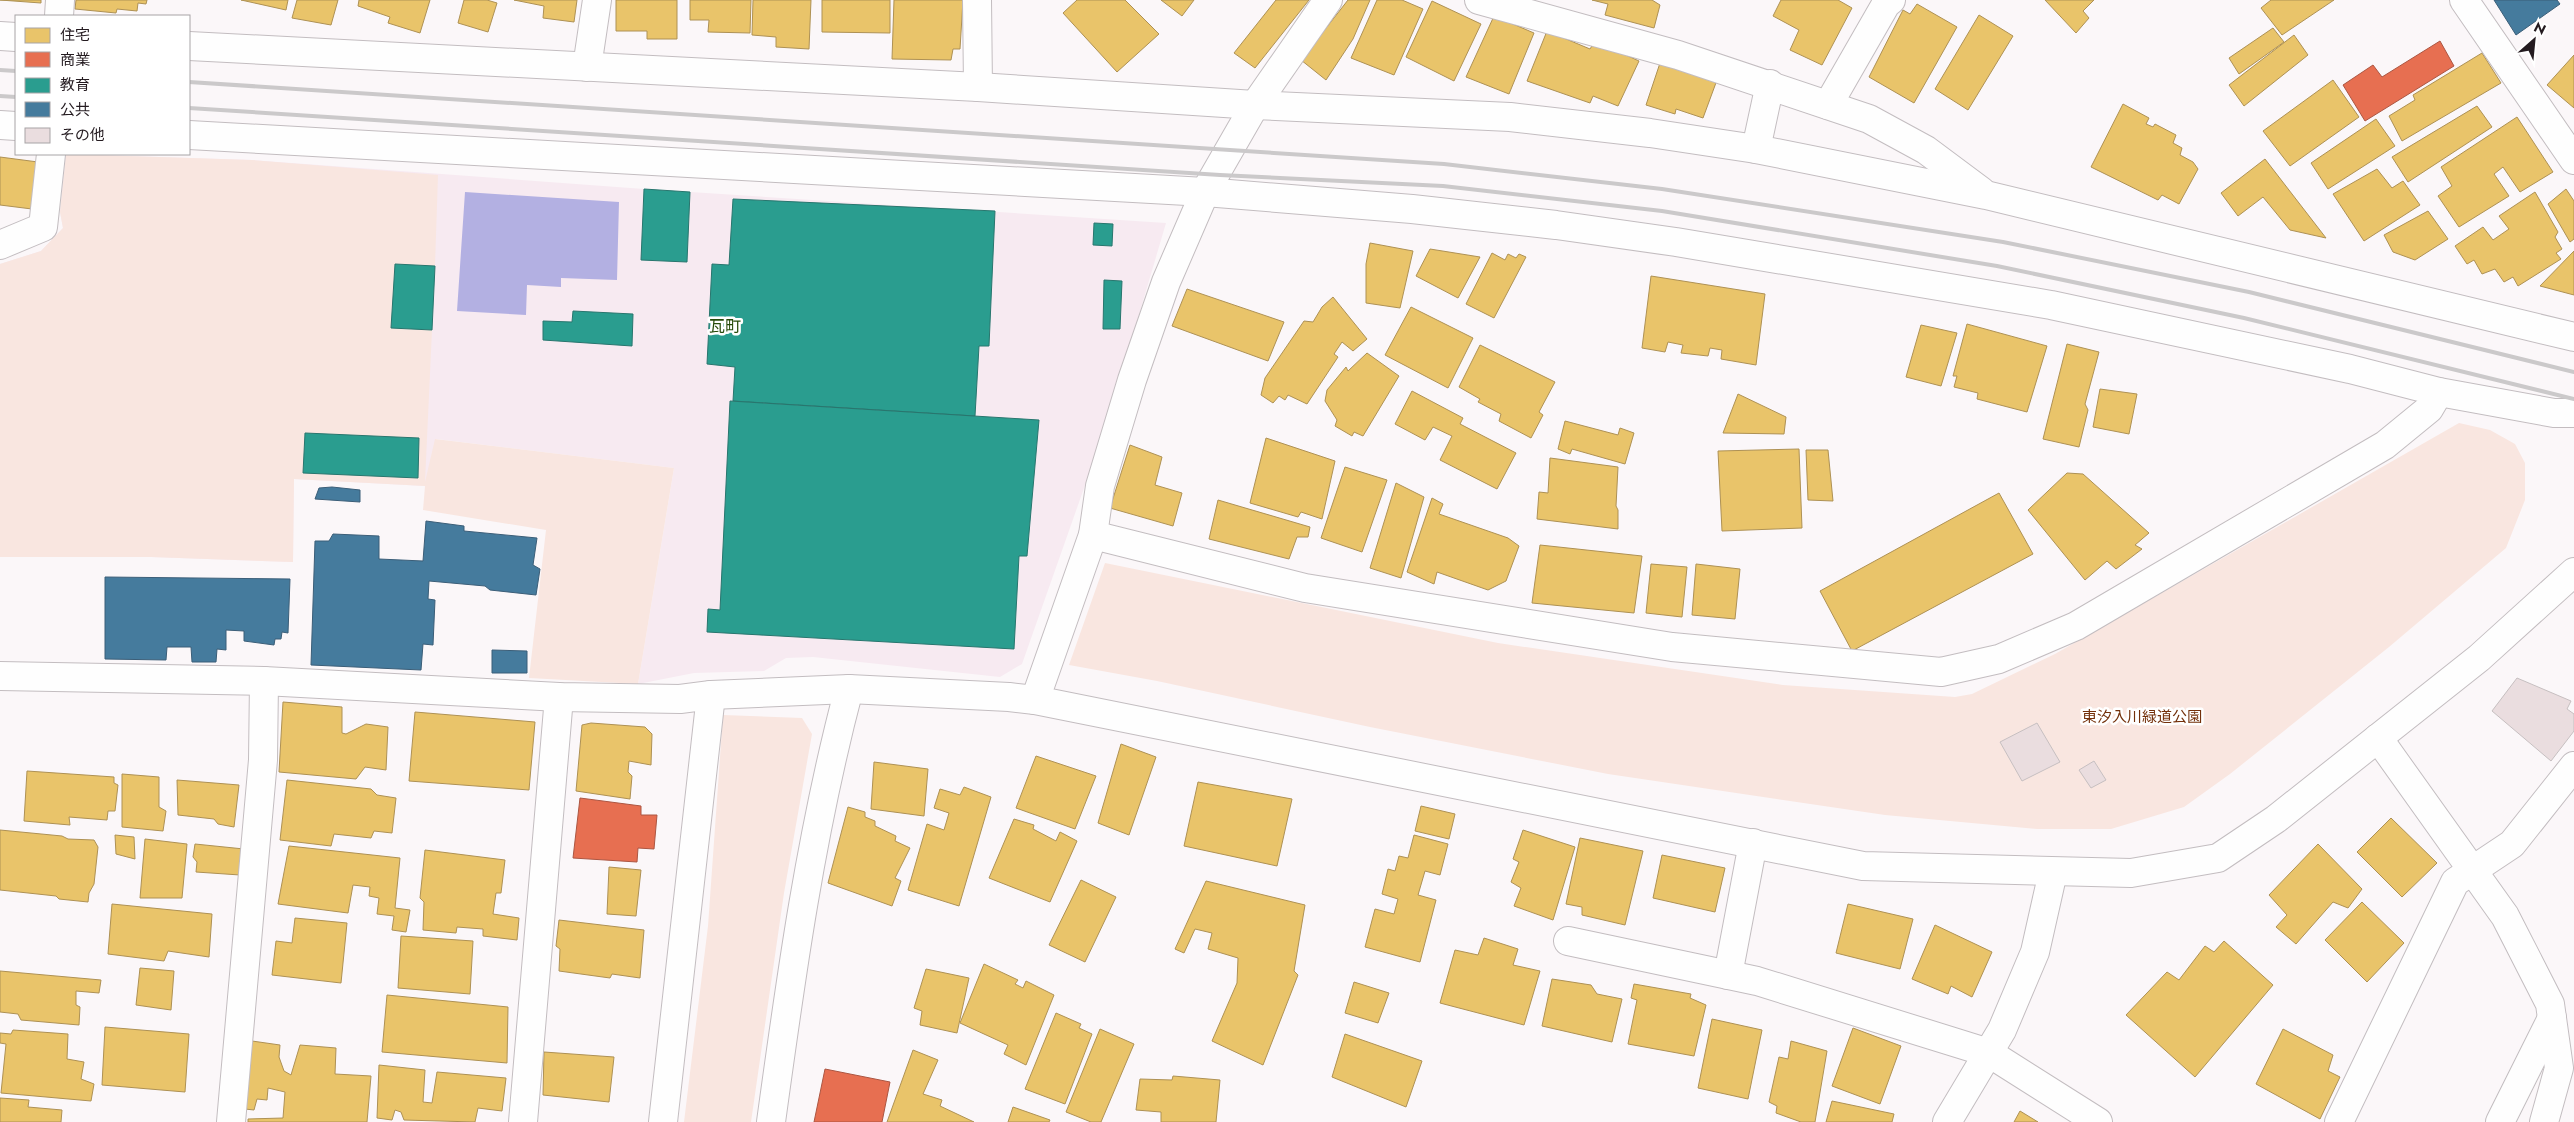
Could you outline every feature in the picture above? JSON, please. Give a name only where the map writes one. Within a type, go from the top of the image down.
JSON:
[{"type":"street","points":[[59,15],[60,0]]},
{"type":"street","points":[[587,67],[597,0]]},
{"type":"street","points":[[977,0],[978,87]]},
{"type":"street","points":[[1035,700],[1093,535],[1100,486],[1130,387],[1166,282],[1205,192],[1255,105],[1328,0]]},
{"type":"street","points":[[1479,0],[1678,54],[1869,119],[1926,150],[1986,195]]},
{"type":"street","points":[[1828,104],[1886,4],[1891,0]]},
{"type":"street","points":[[2464,0],[2574,160]]},
{"type":"street","points":[[0,36],[15,37]]},
{"type":"street","points":[[190,46],[978,87],[1255,105],[1510,117],[1756,149],[1986,195],[2574,337]]},
{"type":"street","points":[[1756,149],[1770,84]]},
{"type":"street","points":[[0,125],[15,126]]},
{"type":"street","points":[[190,135],[1205,192],[1422,210],[1556,225],[1676,242],[2051,305],[2350,369],[2439,392],[2554,414],[2574,412]]},
{"type":"street","points":[[0,245],[43,226],[51,155]]},
{"type":"street","points":[[1093,535],[1305,588],[1662,646],[1941,672],[1999,659],[2076,626],[2384,445],[2429,409],[2439,392]]},
{"type":"street","points":[[0,676],[264,681],[559,697],[680,699],[711,695],[849,689],[1035,700],[1863,866],[2131,874],[2218,858],[2276,819],[2479,658],[2574,572]]},
{"type":"street","points":[[231,1122],[263,760],[264,681]]},
{"type":"street","points":[[771,1122],[800,911],[828,767],[849,689]]},
{"type":"street","points":[[663,1122],[711,695]]},
{"type":"street","points":[[523,1122],[559,697]]},
{"type":"street","points":[[2378,738],[2505,916],[2550,1004],[2559,1068],[2544,1122]]},
{"type":"street","points":[[2339,1122],[2455,882],[2512,844],[2574,766]]},
{"type":"street","points":[[1728,975],[1753,844]]},
{"type":"street","points":[[1947,1122],[2002,1030],[2035,952],[2053,872]]},
{"type":"street","points":[[1568,941],[1757,981],[1989,1052],[2098,1122]]},
{"type":"street","points":[[2500,1122],[2552,1018]]},
{"type":"shaded area","points":[[66,155],[97,155],[252,160],[644,189],[1166,223],[1108,420],[1022,664],[1000,677],[813,657],[786,658],[764,671],[694,673],[638,684],[674,468],[436,439],[425,486],[294,479],[293,562],[151,557],[0,557],[0,264],[41,251],[63,228],[60,212]]},
{"type":"green space","points":[[66,155],[252,160],[438,175],[435,266],[392,328],[432,330],[425,482],[435,439],[674,468],[638,684],[529,678],[546,530],[423,510],[425,486],[294,479],[293,562],[151,557],[0,557],[0,264],[41,251],[63,228],[60,212]]},
{"type":"green space","name":"東汐入川緑道公園","points":[[2459,423],[2490,430],[2515,444],[2525,463],[2525,500],[2506,548],[2389,647],[2230,774],[2184,807],[2111,829],[2037,829],[1885,815],[1608,774],[1370,727],[1157,681],[1069,665],[1105,563],[1498,643],[1783,685],[1955,697],[1972,694],[2055,654]]},
{"type":"green space","points":[[723,715],[802,718],[812,734],[784,893],[751,1122],[684,1122],[708,926]]},
{"type":"water","points":[[465,192],[619,202],[617,280],[561,278],[561,287],[527,285],[526,315],[457,311]]},
{"type":"building: 住宅","points":[[0,0],[41,0],[41,3]]},
{"type":"building: 住宅","points":[[76,0],[147,0],[146,4],[138,3],[137,11],[117,9],[116,13],[75,9]]},
{"type":"building: 住宅","points":[[241,0],[288,0],[286,10]]},
{"type":"building: 住宅","points":[[297,0],[338,0],[331,25],[292,18]]},
{"type":"building: 住宅","points":[[359,0],[430,0],[420,33],[388,23],[390,17],[358,6]]},
{"type":"building: 住宅","points":[[464,0],[487,0],[497,3],[488,32],[458,23]]},
{"type":"building: 住宅","points":[[514,0],[577,0],[574,22],[543,18],[544,6]]},
{"type":"building: 住宅","points":[[616,0],[677,0],[677,39],[647,39],[647,31],[616,31]]},
{"type":"building: 住宅","points":[[690,0],[751,0],[750,33],[708,32],[709,20],[690,20]]},
{"type":"building: 住宅","points":[[753,0],[811,0],[809,49],[776,47],[776,37],[752,35]]},
{"type":"building: 住宅","points":[[822,0],[890,0],[890,33],[822,32]]},
{"type":"building: 住宅","points":[[894,0],[963,0],[960,49],[953,49],[951,60],[892,59]]},
{"type":"building: 住宅","points":[[1077,0],[1125,0],[1159,34],[1117,72],[1063,13]]},
{"type":"building: 住宅","points":[[1161,0],[1194,0],[1182,16]]},
{"type":"building: 住宅","points":[[1276,0],[1309,0],[1255,68],[1234,53]]},
{"type":"building: 住宅","points":[[1348,0],[1370,0],[1353,39],[1326,80],[1301,60]]},
{"type":"building: 住宅","points":[[1377,0],[1402,0],[1423,9],[1394,75],[1351,58]]},
{"type":"building: 住宅","points":[[1592,0],[1652,0],[1660,5],[1654,28],[1605,15],[1608,4]]},
{"type":"building: 住宅","points":[[1781,0],[1838,0],[1852,8],[1822,65],[1790,50],[1799,30],[1773,16]]},
{"type":"building: 住宅","points":[[2045,0],[2094,0],[2083,11],[2089,18],[2076,33]]},
{"type":"building: 住宅","points":[[2271,0],[2334,0],[2282,35],[2261,8]]},
{"type":"building: 住宅","points":[[1432,1],[1481,24],[1454,81],[1406,57]]},
{"type":"building: 住宅","points":[[1917,4],[1957,27],[1914,103],[1869,77],[1903,10],[1910,14]]},
{"type":"building: 住宅","points":[[1979,15],[2013,36],[1968,110],[1935,89]]},
{"type":"building: 住宅","points":[[1494,16],[1534,33],[1509,94],[1466,77]]},
{"type":"building: 住宅","points":[[2273,28],[2284,42],[2239,74],[2229,58]]},
{"type":"building: 住宅","points":[[1547,31],[1590,49],[1595,41],[1639,61],[1618,106],[1593,96],[1590,103],[1527,81]]},
{"type":"building: 住宅","points":[[2294,35],[2308,55],[2244,106],[2229,85]]},
{"type":"building: 住宅","points":[[2482,53],[2501,83],[2402,141],[2389,116],[2415,100],[2413,95]]},
{"type":"building: 住宅","points":[[2574,55],[2574,108],[2547,85]]},
{"type":"building: 住宅","points":[[1660,63],[1717,80],[1703,118],[1676,109],[1675,114],[1646,105]]},
{"type":"building: 住宅","points":[[2333,80],[2359,117],[2290,166],[2263,131]]},
{"type":"building: 住宅","points":[[2123,104],[2149,118],[2146,124],[2153,127],[2155,124],[2176,135],[2173,143],[2182,148],[2180,155],[2193,162],[2198,169],[2179,204],[2162,195],[2158,200],[2091,167]]},
{"type":"building: 住宅","points":[[2477,106],[2492,127],[2408,182],[2392,157]]},
{"type":"building: 住宅","points":[[2517,117],[2553,172],[2520,192],[2503,167],[2494,174],[2509,196],[2459,227],[2438,196],[2452,186],[2441,167]]},
{"type":"building: 住宅","points":[[2376,119],[2395,146],[2328,189],[2311,163]]},
{"type":"building: 住宅","points":[[0,157],[38,162],[32,209],[0,205]]},
{"type":"building: 住宅","points":[[2265,159],[2326,238],[2290,230],[2263,197],[2238,216],[2221,193]]},
{"type":"building: 住宅","points":[[2377,169],[2392,188],[2403,181],[2420,205],[2364,241],[2333,194]]},
{"type":"building: 住宅","points":[[2566,189],[2574,201],[2574,239],[2570,242],[2548,204]]},
{"type":"building: 住宅","points":[[2535,192],[2558,232],[2555,237],[2562,249],[2556,253],[2561,259],[2518,286],[2513,277],[2504,282],[2495,269],[2482,274],[2474,260],[2467,264],[2455,246],[2483,227],[2493,240],[2509,229],[2499,216]]},
{"type":"building: 住宅","points":[[2428,211],[2448,239],[2415,260],[2393,252],[2384,235]]},
{"type":"building: 住宅","points":[[1370,243],[1413,251],[1400,308],[1366,303],[1366,264]]},
{"type":"building: 住宅","points":[[1430,249],[1480,257],[1458,298],[1416,276]]},
{"type":"building: 住宅","points":[[2574,251],[2574,295],[2540,286]]},
{"type":"building: 住宅","points":[[1492,253],[1505,260],[1508,254],[1516,258],[1519,254],[1526,257],[1494,318],[1466,304]]},
{"type":"building: 住宅","points":[[1651,276],[1765,294],[1756,365],[1721,359],[1722,350],[1710,348],[1708,356],[1681,353],[1683,345],[1668,342],[1665,352],[1642,348]]},
{"type":"building: 住宅","points":[[1187,289],[1284,322],[1268,361],[1172,326]]},
{"type":"building: 住宅","points":[[1333,297],[1367,339],[1353,351],[1342,342],[1334,354],[1338,357],[1307,404],[1288,395],[1285,400],[1279,396],[1273,403],[1261,395],[1265,378],[1304,321],[1313,322],[1322,307]]},
{"type":"building: 住宅","points":[[1411,307],[1473,338],[1448,388],[1385,355]]},
{"type":"building: 住宅","points":[[1967,324],[2047,346],[2027,412],[1977,399],[1978,393],[1954,387],[1957,376],[1953,376]]},
{"type":"building: 住宅","points":[[1921,325],[1957,333],[1941,386],[1906,377]]},
{"type":"building: 住宅","points":[[2067,344],[2099,352],[2085,404],[2088,410],[2079,447],[2043,439]]},
{"type":"building: 住宅","points":[[1480,345],[1555,382],[1539,412],[1543,415],[1531,438],[1499,421],[1501,414],[1478,402],[1480,399],[1459,387]]},
{"type":"building: 住宅","points":[[1367,353],[1399,376],[1363,436],[1354,432],[1352,436],[1335,426],[1337,420],[1325,401],[1327,390],[1346,367],[1348,371]]},
{"type":"building: 住宅","points":[[2100,389],[2137,394],[2129,434],[2093,427]]},
{"type":"building: 住宅","points":[[1412,391],[1463,418],[1460,424],[1516,453],[1497,489],[1440,460],[1452,436],[1433,427],[1425,440],[1395,424]]},
{"type":"building: 住宅","points":[[1738,394],[1786,417],[1784,434],[1723,433]]},
{"type":"building: 住宅","points":[[1565,421],[1618,435],[1620,428],[1634,433],[1625,464],[1572,449],[1570,454],[1558,449]]},
{"type":"building: 住宅","points":[[1266,438],[1335,461],[1322,519],[1301,512],[1298,517],[1250,503]]},
{"type":"building: 住宅","points":[[1130,445],[1162,457],[1155,485],[1182,493],[1173,526],[1110,508]]},
{"type":"building: 住宅","points":[[1799,449],[1802,528],[1722,531],[1718,451]]},
{"type":"building: 住宅","points":[[1806,450],[1828,450],[1833,501],[1808,500]]},
{"type":"building: 住宅","points":[[1550,458],[1618,467],[1616,506],[1618,510],[1618,529],[1537,519],[1539,492],[1548,493]]},
{"type":"building: 住宅","points":[[1345,467],[1387,480],[1362,552],[1321,538]]},
{"type":"building: 住宅","points":[[2067,473],[2083,474],[2149,533],[2135,545],[2142,549],[2116,569],[2107,561],[2085,580],[2028,510]]},
{"type":"building: 住宅","points":[[1396,483],[1424,497],[1401,578],[1370,568]]},
{"type":"building: 住宅","points":[[1999,493],[2033,554],[1852,651],[1820,591]]},
{"type":"building: 住宅","points":[[1432,498],[1443,504],[1439,514],[1508,538],[1519,546],[1506,581],[1488,590],[1437,572],[1434,584],[1407,572]]},
{"type":"building: 住宅","points":[[1218,500],[1310,527],[1308,537],[1297,537],[1289,559],[1209,539]]},
{"type":"building: 住宅","points":[[1540,545],[1642,556],[1634,613],[1532,603]]},
{"type":"building: 住宅","points":[[1651,564],[1687,567],[1682,617],[1646,613]]},
{"type":"building: 住宅","points":[[1696,564],[1740,569],[1735,619],[1692,615]]},
{"type":"building: 住宅","points":[[283,702],[342,707],[342,733],[346,734],[366,724],[388,727],[386,770],[365,767],[356,779],[279,772]]},
{"type":"building: 住宅","points":[[415,712],[535,722],[529,790],[409,781]]},
{"type":"building: 住宅","points":[[591,723],[645,727],[652,734],[651,765],[629,761],[628,772],[632,776],[630,799],[576,791],[582,725]]},
{"type":"building: 住宅","points":[[1121,744],[1156,757],[1129,835],[1098,823]]},
{"type":"building: 住宅","points":[[1036,756],[1096,776],[1075,829],[1016,808]]},
{"type":"building: 住宅","points":[[874,762],[928,769],[924,816],[871,809]]},
{"type":"building: 住宅","points":[[27,771],[114,777],[114,783],[118,785],[115,811],[108,811],[107,820],[69,817],[70,825],[24,821]]},
{"type":"building: 住宅","points":[[122,774],[159,777],[159,807],[166,811],[163,831],[122,827]]},
{"type":"building: 住宅","points":[[177,780],[239,785],[234,827],[218,824],[214,819],[178,815]]},
{"type":"building: 住宅","points":[[287,780],[371,789],[377,795],[396,798],[392,833],[374,831],[371,838],[334,834],[331,846],[280,840]]},
{"type":"building: 住宅","points":[[1198,782],[1292,799],[1277,866],[1184,846]]},
{"type":"building: 住宅","points":[[964,787],[991,797],[959,906],[908,890],[927,824],[944,830],[949,813],[934,808],[940,789],[960,795]]},
{"type":"building: 住宅","points":[[1421,806],[1455,814],[1449,839],[1415,831]]},
{"type":"building: 住宅","points":[[848,807],[865,812],[865,817],[875,821],[875,826],[896,836],[895,841],[910,848],[895,878],[901,881],[892,906],[828,883]]},
{"type":"building: 住宅","points":[[2391,818],[2437,863],[2402,897],[2357,852]]},
{"type":"building: 住宅","points":[[1014,819],[1034,825],[1033,829],[1056,841],[1060,832],[1077,841],[1050,902],[989,878]]},
{"type":"building: 住宅","points":[[0,830],[62,836],[68,839],[94,840],[98,847],[94,884],[89,893],[88,902],[59,899],[56,896],[0,890]]},
{"type":"building: 住宅","points":[[1523,830],[1575,847],[1553,920],[1514,906],[1521,888],[1511,882],[1519,862],[1513,859]]},
{"type":"building: 住宅","points":[[115,835],[134,837],[135,859],[116,854]]},
{"type":"building: 住宅","points":[[1414,835],[1448,844],[1440,875],[1425,871],[1418,895],[1436,900],[1420,962],[1365,947],[1375,909],[1394,914],[1398,899],[1382,894],[1388,869],[1395,871],[1399,856],[1408,858]]},
{"type":"building: 住宅","points":[[1580,838],[1643,851],[1625,925],[1582,915],[1582,907],[1566,904]]},
{"type":"building: 住宅","points":[[145,839],[187,844],[182,898],[140,898]]},
{"type":"building: 住宅","points":[[195,844],[244,849],[240,875],[196,872],[197,862],[193,857]]},
{"type":"building: 住宅","points":[[2318,844],[2362,889],[2348,908],[2333,902],[2296,944],[2276,927],[2287,915],[2269,895]]},
{"type":"building: 住宅","points":[[289,846],[400,858],[395,908],[410,910],[406,932],[392,930],[394,916],[377,914],[379,898],[369,896],[370,887],[353,885],[348,913],[278,904]]},
{"type":"building: 住宅","points":[[425,850],[505,860],[501,893],[496,893],[493,914],[519,918],[517,940],[483,936],[483,929],[457,927],[456,933],[423,930],[424,902],[420,898]]},
{"type":"building: 住宅","points":[[1662,855],[1725,868],[1715,912],[1653,898]]},
{"type":"building: 住宅","points":[[609,867],[641,870],[636,916],[607,914]]},
{"type":"building: 住宅","points":[[1081,880],[1116,897],[1085,962],[1049,945]]},
{"type":"building: 住宅","points":[[1206,881],[1305,905],[1294,971],[1298,975],[1263,1065],[1212,1041],[1237,983],[1238,958],[1208,949],[1212,933],[1195,929],[1184,953],[1175,949]]},
{"type":"building: 住宅","points":[[2362,902],[2404,943],[2367,982],[2325,940]]},
{"type":"building: 住宅","points":[[112,904],[212,914],[209,957],[168,951],[164,961],[108,954]]},
{"type":"building: 住宅","points":[[1848,904],[1913,919],[1900,969],[1836,953]]},
{"type":"building: 住宅","points":[[295,918],[347,923],[341,983],[272,975],[276,941],[292,943]]},
{"type":"building: 住宅","points":[[559,920],[644,930],[640,978],[612,974],[610,978],[559,971],[560,949],[556,946]]},
{"type":"building: 住宅","points":[[1935,925],[1992,952],[1972,997],[1951,986],[1948,994],[1912,979]]},
{"type":"building: 住宅","points":[[401,936],[473,941],[470,994],[398,988]]},
{"type":"building: 住宅","points":[[1484,938],[1518,949],[1513,965],[1540,971],[1524,1025],[1440,1003],[1455,950],[1478,955]]},
{"type":"building: 住宅","points":[[2224,941],[2273,985],[2195,1077],[2126,1015],[2167,972],[2179,980],[2205,946],[2214,952]]},
{"type":"building: 住宅","points":[[984,964],[1018,980],[1015,984],[1023,988],[1026,981],[1054,995],[1026,1065],[1004,1054],[1008,1045],[960,1023]]},
{"type":"building: 住宅","points":[[140,968],[174,971],[171,1010],[136,1005]]},
{"type":"building: 住宅","points":[[926,969],[969,978],[957,1033],[920,1025],[922,1011],[914,1008]]},
{"type":"building: 住宅","points":[[0,971],[101,980],[99,993],[76,991],[76,1005],[80,1007],[79,1025],[21,1020],[18,1014],[0,1012]]},
{"type":"building: 住宅","points":[[1552,979],[1591,985],[1597,994],[1622,999],[1612,1042],[1542,1026]]},
{"type":"building: 住宅","points":[[1354,982],[1389,993],[1378,1023],[1345,1013]]},
{"type":"building: 住宅","points":[[1634,984],[1691,994],[1690,998],[1706,1005],[1694,1056],[1628,1044],[1637,1000],[1631,998]]},
{"type":"building: 住宅","points":[[387,995],[508,1007],[507,1063],[382,1052]]},
{"type":"building: 住宅","points":[[1056,1013],[1081,1024],[1079,1028],[1092,1034],[1065,1104],[1025,1089]]},
{"type":"building: 住宅","points":[[1712,1019],[1762,1030],[1748,1099],[1698,1088]]},
{"type":"building: 住宅","points":[[105,1027],[189,1034],[185,1092],[102,1085]]},
{"type":"building: 住宅","points":[[1853,1028],[1901,1046],[1880,1104],[1832,1086]]},
{"type":"building: 住宅","points":[[1100,1029],[1134,1044],[1101,1122],[1091,1122],[1066,1112]]},
{"type":"building: 住宅","points":[[2283,1029],[2333,1055],[2328,1071],[2340,1077],[2320,1119],[2256,1084]]},
{"type":"building: 住宅","points":[[13,1030],[68,1034],[67,1059],[84,1062],[81,1079],[94,1084],[91,1101],[1,1093],[6,1044],[0,1043],[0,1033],[11,1034]]},
{"type":"building: 住宅","points":[[1345,1034],[1422,1061],[1406,1107],[1332,1077]]},
{"type":"building: 住宅","points":[[252,1041],[280,1045],[279,1057],[284,1071],[291,1075],[300,1045],[336,1048],[335,1074],[371,1076],[367,1122],[248,1122],[248,1119],[283,1118],[285,1092],[268,1088],[267,1100],[257,1099],[254,1110],[245,1109]]},
{"type":"building: 住宅","points":[[1791,1041],[1827,1051],[1815,1122],[1801,1122],[1776,1113],[1777,1106],[1769,1102],[1779,1057],[1788,1059]]},
{"type":"building: 住宅","points":[[913,1050],[938,1060],[923,1094],[942,1100],[940,1106],[974,1122],[887,1122]]},
{"type":"building: 住宅","points":[[544,1052],[614,1057],[609,1102],[543,1095]]},
{"type":"building: 住宅","points":[[379,1065],[425,1070],[423,1102],[432,1103],[437,1072],[506,1078],[502,1111],[478,1108],[475,1122],[404,1120],[401,1112],[395,1110],[392,1120],[377,1118]]},
{"type":"building: 住宅","points":[[1173,1076],[1220,1080],[1216,1122],[1161,1122],[1161,1112],[1136,1110],[1140,1079],[1172,1080]]},
{"type":"building: 住宅","points":[[0,1098],[29,1100],[28,1107],[62,1110],[61,1122],[0,1122]]},
{"type":"building: 住宅","points":[[1832,1101],[1894,1114],[1892,1122],[1826,1122]]},
{"type":"building: 住宅","points":[[1013,1107],[1050,1120],[1049,1122],[1008,1122]]},
{"type":"building: 住宅","points":[[2020,1111],[2038,1122],[2014,1122]]},
{"type":"building: 商業","points":[[2440,41],[2454,66],[2365,121],[2343,85],[2373,65],[2382,77]]},
{"type":"building: 商業","points":[[580,798],[641,806],[641,815],[657,815],[654,849],[638,848],[637,862],[573,858]]},
{"type":"building: 商業","points":[[825,1069],[890,1082],[882,1122],[814,1122]]},
{"type":"building: 教育","points":[[644,189],[690,192],[687,262],[641,260]]},
{"type":"building: 教育","points":[[733,199],[995,211],[989,346],[979,346],[975,416],[733,401],[735,367],[707,364],[712,264],[729,265]]},
{"type":"building: 教育","points":[[1094,223],[1113,224],[1112,246],[1093,245]]},
{"type":"building: 教育","points":[[395,264],[435,266],[432,330],[391,328]]},
{"type":"building: 教育","points":[[1104,280],[1122,281],[1120,329],[1103,329]]},
{"type":"building: 教育","points":[[573,311],[633,314],[632,346],[543,340],[543,321],[572,322]]},
{"type":"building: 教育","points":[[730,401],[1039,420],[1027,556],[1019,556],[1014,649],[707,632],[708,609],[720,610]]},
{"type":"building: 教育","points":[[305,433],[419,438],[418,478],[303,473]]},
{"type":"building: 公共","points":[[2494,0],[2557,0],[2560,4],[2516,35]]},
{"type":"building: 公共","points":[[332,487],[360,490],[360,502],[315,499],[319,488]]},
{"type":"building: 公共","points":[[426,521],[464,526],[464,531],[537,538],[533,565],[540,569],[536,595],[490,590],[485,586],[429,581],[428,599],[435,600],[433,645],[423,644],[421,670],[311,665],[315,541],[329,541],[333,534],[379,536],[379,559],[423,561]]},
{"type":"building: 公共","points":[[105,577],[290,579],[288,633],[282,632],[281,639],[275,639],[274,645],[244,641],[244,631],[226,630],[226,650],[217,649],[216,662],[192,662],[191,647],[167,647],[166,660],[105,659]]},
{"type":"building: 公共","points":[[492,650],[527,651],[527,673],[492,673]]},
{"type":"building: その他","points":[[2517,678],[2571,701],[2567,709],[2574,714],[2574,731],[2551,761],[2492,711]]},
{"type":"building: その他","points":[[2037,723],[2060,762],[2022,781],[2000,742]]},
{"type":"building: その他","points":[[2094,761],[2106,780],[2091,788],[2079,770]]},
{"type":"railway","points":[[0,70],[15,71]]},
{"type":"railway","points":[[190,82],[1444,164],[1662,189],[2003,242],[2249,292],[2574,372]]},
{"type":"railway","points":[[0,96],[15,97]]},
{"type":"railway","points":[[190,108],[1220,175],[1443,186],[1662,211],[1997,266],[2244,318],[2574,399]]},
{"type":"district","name":"瓦町","points":[[725,326]]}]
